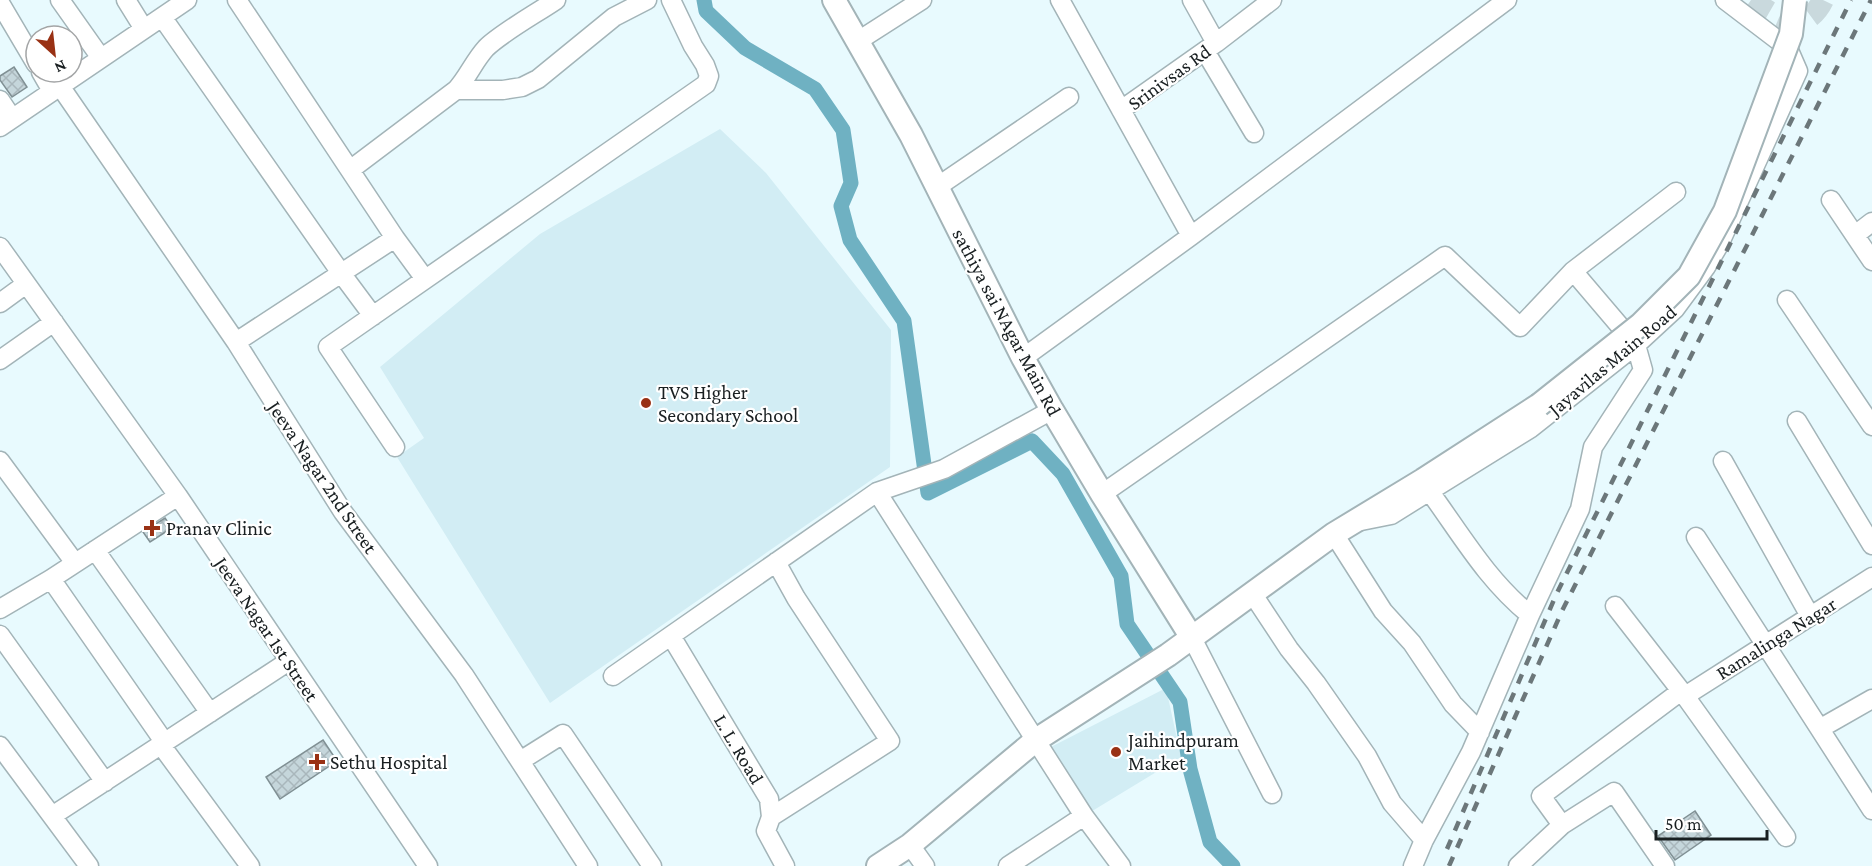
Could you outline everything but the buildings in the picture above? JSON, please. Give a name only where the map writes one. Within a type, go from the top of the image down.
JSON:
[{"type":"street","points":[[60,0],[101,58]]},
{"type":"street","points":[[126,0],[144,29]]},
{"type":"street","points":[[0,100],[6,123],[187,0]]},
{"type":"street","points":[[237,0],[395,238],[425,279]]},
{"type":"street","points":[[350,170],[456,90],[468,78],[479,57],[488,46],[556,0]]},
{"type":"street","points":[[456,90],[503,90],[522,87],[538,79],[614,17],[646,0]]},
{"type":"street","points":[[395,447],[328,347],[706,84],[709,76],[705,65],[693,46],[671,0]]},
{"type":"street","name":"sathiya sai NAgar Main Rd","points":[[834,0],[911,135],[1023,358],[1052,410],[1192,638]]},
{"type":"street","points":[[858,41],[921,0]]},
{"type":"street","points":[[1060,0],[1121,110]]},
{"type":"street","points":[[1192,0],[1211,47],[1254,133]]},
{"type":"street","name":"Srinivsas Rd","points":[[1191,237],[1121,110],[1211,47],[1272,0]]},
{"type":"street","points":[[1023,358],[1191,237],[1507,0]]},
{"type":"street","name":"Jayavilas Main Road","points":[[1353,523],[1391,516],[1531,428],[1636,345],[1675,309],[1706,267],[1719,245],[1798,70],[1788,48],[1725,0]]},
{"type":"street","name":"Jayavilas Main Road","points":[[878,866],[910,845],[1036,740],[1168,656],[1334,534],[1539,405],[1641,324],[1689,276],[1725,211],[1791,34],[1795,0]]},
{"type":"street","points":[[0,3],[24,44]]},
{"type":"street","points":[[162,17],[373,316]]},
{"type":"street","name":"Jeeva Nagar 2nd Street","points":[[52,84],[236,342],[343,512],[464,675],[588,866]]},
{"type":"street","points":[[937,187],[1069,97]]},
{"type":"street","points":[[1102,494],[1445,255],[1520,327],[1573,271],[1676,192]]},
{"type":"street","points":[[1831,200],[1872,261]]},
{"type":"street","points":[[1854,235],[1872,222]]},
{"type":"street","points":[[236,342],[395,238]]},
{"type":"street","name":"Jeeva Nagar 1st Street","points":[[0,247],[178,496],[428,866]]},
{"type":"street","points":[[1413,866],[1480,732],[1530,615],[1580,509],[1593,447],[1643,370],[1636,345],[1573,271]]},
{"type":"street","points":[[0,303],[26,284]]},
{"type":"street","points":[[1787,300],[1872,426]]},
{"type":"street","points":[[0,360],[54,322]]},
{"type":"street","points":[[613,676],[877,492],[944,469],[1052,410]]},
{"type":"street","points":[[1797,421],[1872,545]]},
{"type":"street","points":[[0,461],[75,563]]},
{"type":"street","points":[[1723,461],[1810,616]]},
{"type":"street","points":[[877,492],[1084,816],[1120,866]]},
{"type":"street","points":[[1430,492],[1486,572],[1508,597],[1530,615]]},
{"type":"street","points":[[0,609],[51,579],[178,496]]},
{"type":"street","points":[[1334,534],[1383,611],[1412,643],[1453,704],[1480,732]]},
{"type":"street","points":[[1696,537],[1872,810]]},
{"type":"street","points":[[95,550],[210,713]]},
{"type":"street","points":[[771,817],[890,741],[796,598],[776,562]]},
{"type":"street","name":"Ramalinga Nagar","points":[[1562,825],[1541,796],[1683,693],[1872,577]]},
{"type":"street","points":[[51,579],[163,744],[250,866]]},
{"type":"street","points":[[1251,593],[1367,756],[1392,803],[1424,840]]},
{"type":"street","points":[[1615,606],[1683,693],[1786,837]]},
{"type":"street","points":[[0,635],[105,782]]},
{"type":"street","name":"L. L. Road","points":[[671,636],[769,799],[771,817],[766,831],[785,866]]},
{"type":"street","points":[[1192,638],[1272,794]]},
{"type":"street","points":[[52,816],[289,661]]},
{"type":"street","points":[[1821,728],[1872,699]]},
{"type":"street","points":[[520,761],[563,734],[652,866]]},
{"type":"street","points":[[0,746],[89,866]]},
{"type":"street","points":[[1518,866],[1562,825],[1614,792],[1665,866]]},
{"type":"street","points":[[1008,866],[1084,816]]},
{"type":"street","points":[[910,845],[924,866]]},
{"type":"shaded area","name":"TVS Higher Secondary School","points":[[720,129],[766,173],[891,330],[890,467],[550,703],[397,457],[424,438],[380,367],[540,234]]},
{"type":"shaded area","name":"Jaihindpuram Market","points":[[1166,688],[1181,757],[1084,816],[1049,748]]},
{"type":"waterway","points":[[704,0],[706,11],[745,48],[815,89],[843,130],[851,183],[841,206],[850,240],[904,321],[928,493],[1032,441],[1063,474],[1121,576],[1127,624],[1180,702],[1190,769],[1210,842],[1233,866]]},
{"type":"tunnel","points":[[1751,0],[1780,17],[1799,21],[1808,18],[1823,0]]},
{"type":"railway","points":[[1447,849],[1556,595],[1851,0]]},
{"type":"railway","points":[[1449,866],[1562,611],[1871,0]]},
{"type":"place","name":"TVS Higher Secondary School","points":[[646,403]]},
{"type":"place","name":"Pranav Clinic","points":[[152,528]]},
{"type":"place","name":"Jaihindpuram Market","points":[[1116,752]]},
{"type":"place","name":"Sethu Hospital","points":[[317,762]]}]
